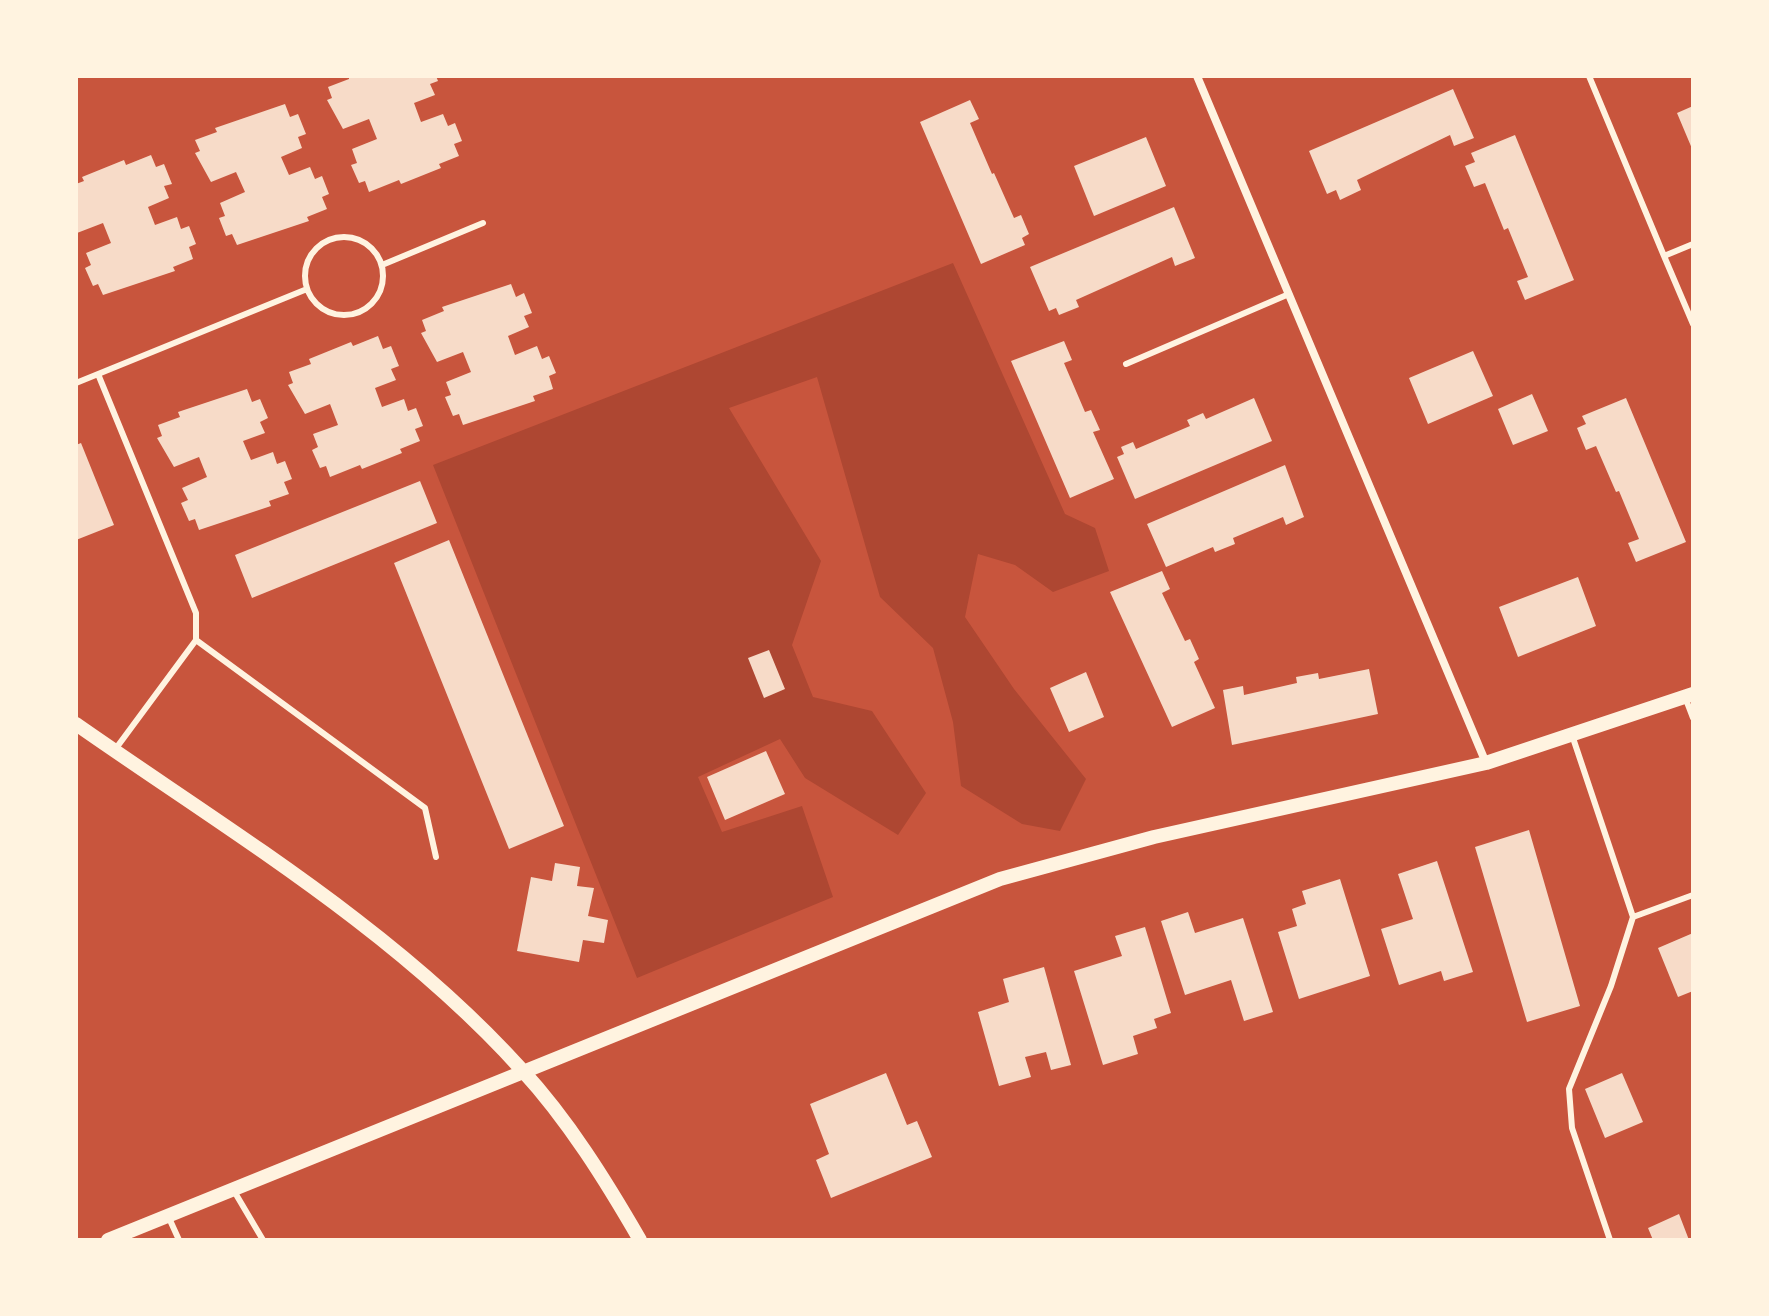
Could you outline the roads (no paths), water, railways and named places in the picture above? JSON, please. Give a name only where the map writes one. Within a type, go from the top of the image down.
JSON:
[{"type":"street","points":[[1197,76],[1486,763]]},
{"type":"street","points":[[108,1240],[1000,879],[1127,843],[1486,763],[1689,696]]},
{"type":"street","points":[[76,724],[340,907],[470,1015],[524,1071],[570,1129],[640,1240]]},
{"type":"lane","points":[[1589,76],[1693,324]]},
{"type":"lane","points":[[382,265],[483,223]]},
{"type":"lane","points":[[344,236],[368,244],[382,265],[380,291],[373,302],[349,315],[323,309],[307,289],[306,264],[312,253],[332,238],[344,236]]},
{"type":"lane","points":[[1664,256],[1693,244]]},
{"type":"lane","points":[[76,383],[307,289]]},
{"type":"lane","points":[[1126,364],[1289,294]]},
{"type":"lane","points":[[98,374],[196,613],[196,640],[114,751]]},
{"type":"lane","points":[[196,640],[425,808],[436,857]]},
{"type":"lane","points":[[1689,696],[1693,718]]},
{"type":"lane","points":[[1572,735],[1633,917],[1606,999],[1569,1089],[1572,1128],[1610,1240]]},
{"type":"lane","points":[[1633,917],[1693,895]]},
{"type":"lane","points":[[234,1190],[263,1240]]},
{"type":"lane","points":[[168,1217],[179,1240]]}]
